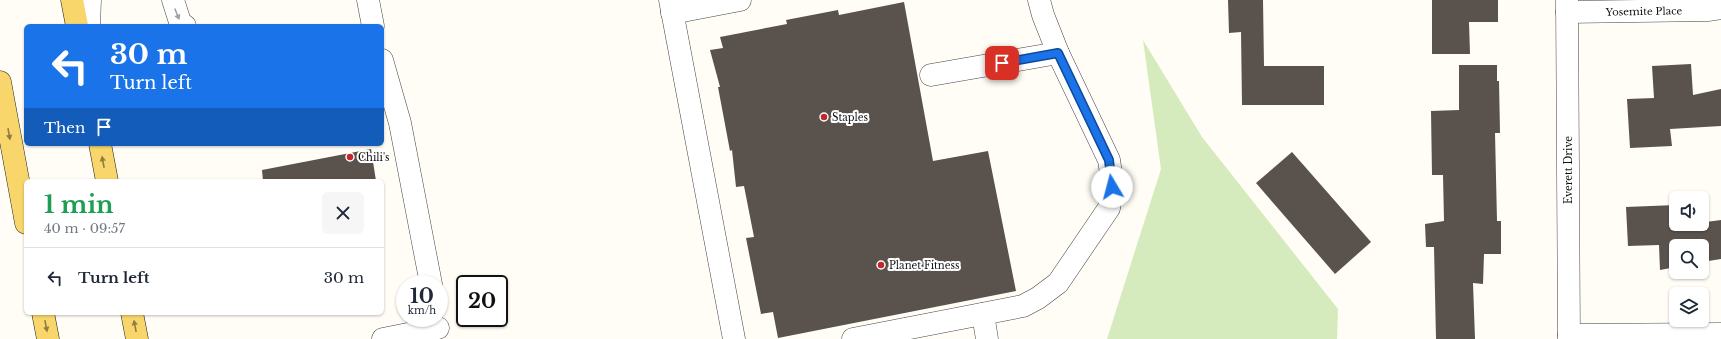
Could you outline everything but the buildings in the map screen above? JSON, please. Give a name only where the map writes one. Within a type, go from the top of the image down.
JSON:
[{"type":"main road","points":[[72,0],[77,24]]},
{"type":"main road","points":[[1,86],[24,212]]},
{"type":"main road","points":[[100,146],[107,179]]},
{"type":"main road","points":[[44,315],[48,339]]},
{"type":"main road","points":[[132,315],[137,339]]},
{"type":"street","points":[[90,0],[90,24]]},
{"type":"street","points":[[173,0],[182,24]]},
{"type":"street","points":[[368,0],[373,24]]},
{"type":"street","points":[[734,339],[671,6],[740,0]]},
{"type":"street","points":[[853,339],[1022,306],[1038,298],[1058,283],[1109,208],[1112,187],[1109,160],[1058,53],[1043,15],[1039,0]]},
{"type":"street","name":"Yosemite Place","points":[[1567,6],[1709,10],[1721,8]]},
{"type":"street","name":"Everett Drive","points":[[1567,6],[1569,337]]},
{"type":"street","points":[[931,75],[1058,53]]},
{"type":"street","points":[[384,67],[400,123],[429,275]]},
{"type":"street","points":[[982,314],[987,339]]},
{"type":"street","points":[[383,339],[438,328]]},
{"type":"street","points":[[1569,337],[1721,334]]},
{"type":"green space","points":[[1143,40],[1202,137],[1338,309],[1337,339],[1107,339],[1161,169]]},
{"type":"place","name":"Staples","points":[[824,117]]},
{"type":"place","name":"Chili's","points":[[350,157]]},
{"type":"place","name":"Planet Fitness","points":[[881,265]]},
{"type":"route","points":[[1002,63],[1058,53],[1109,160],[1112,187]]}]
